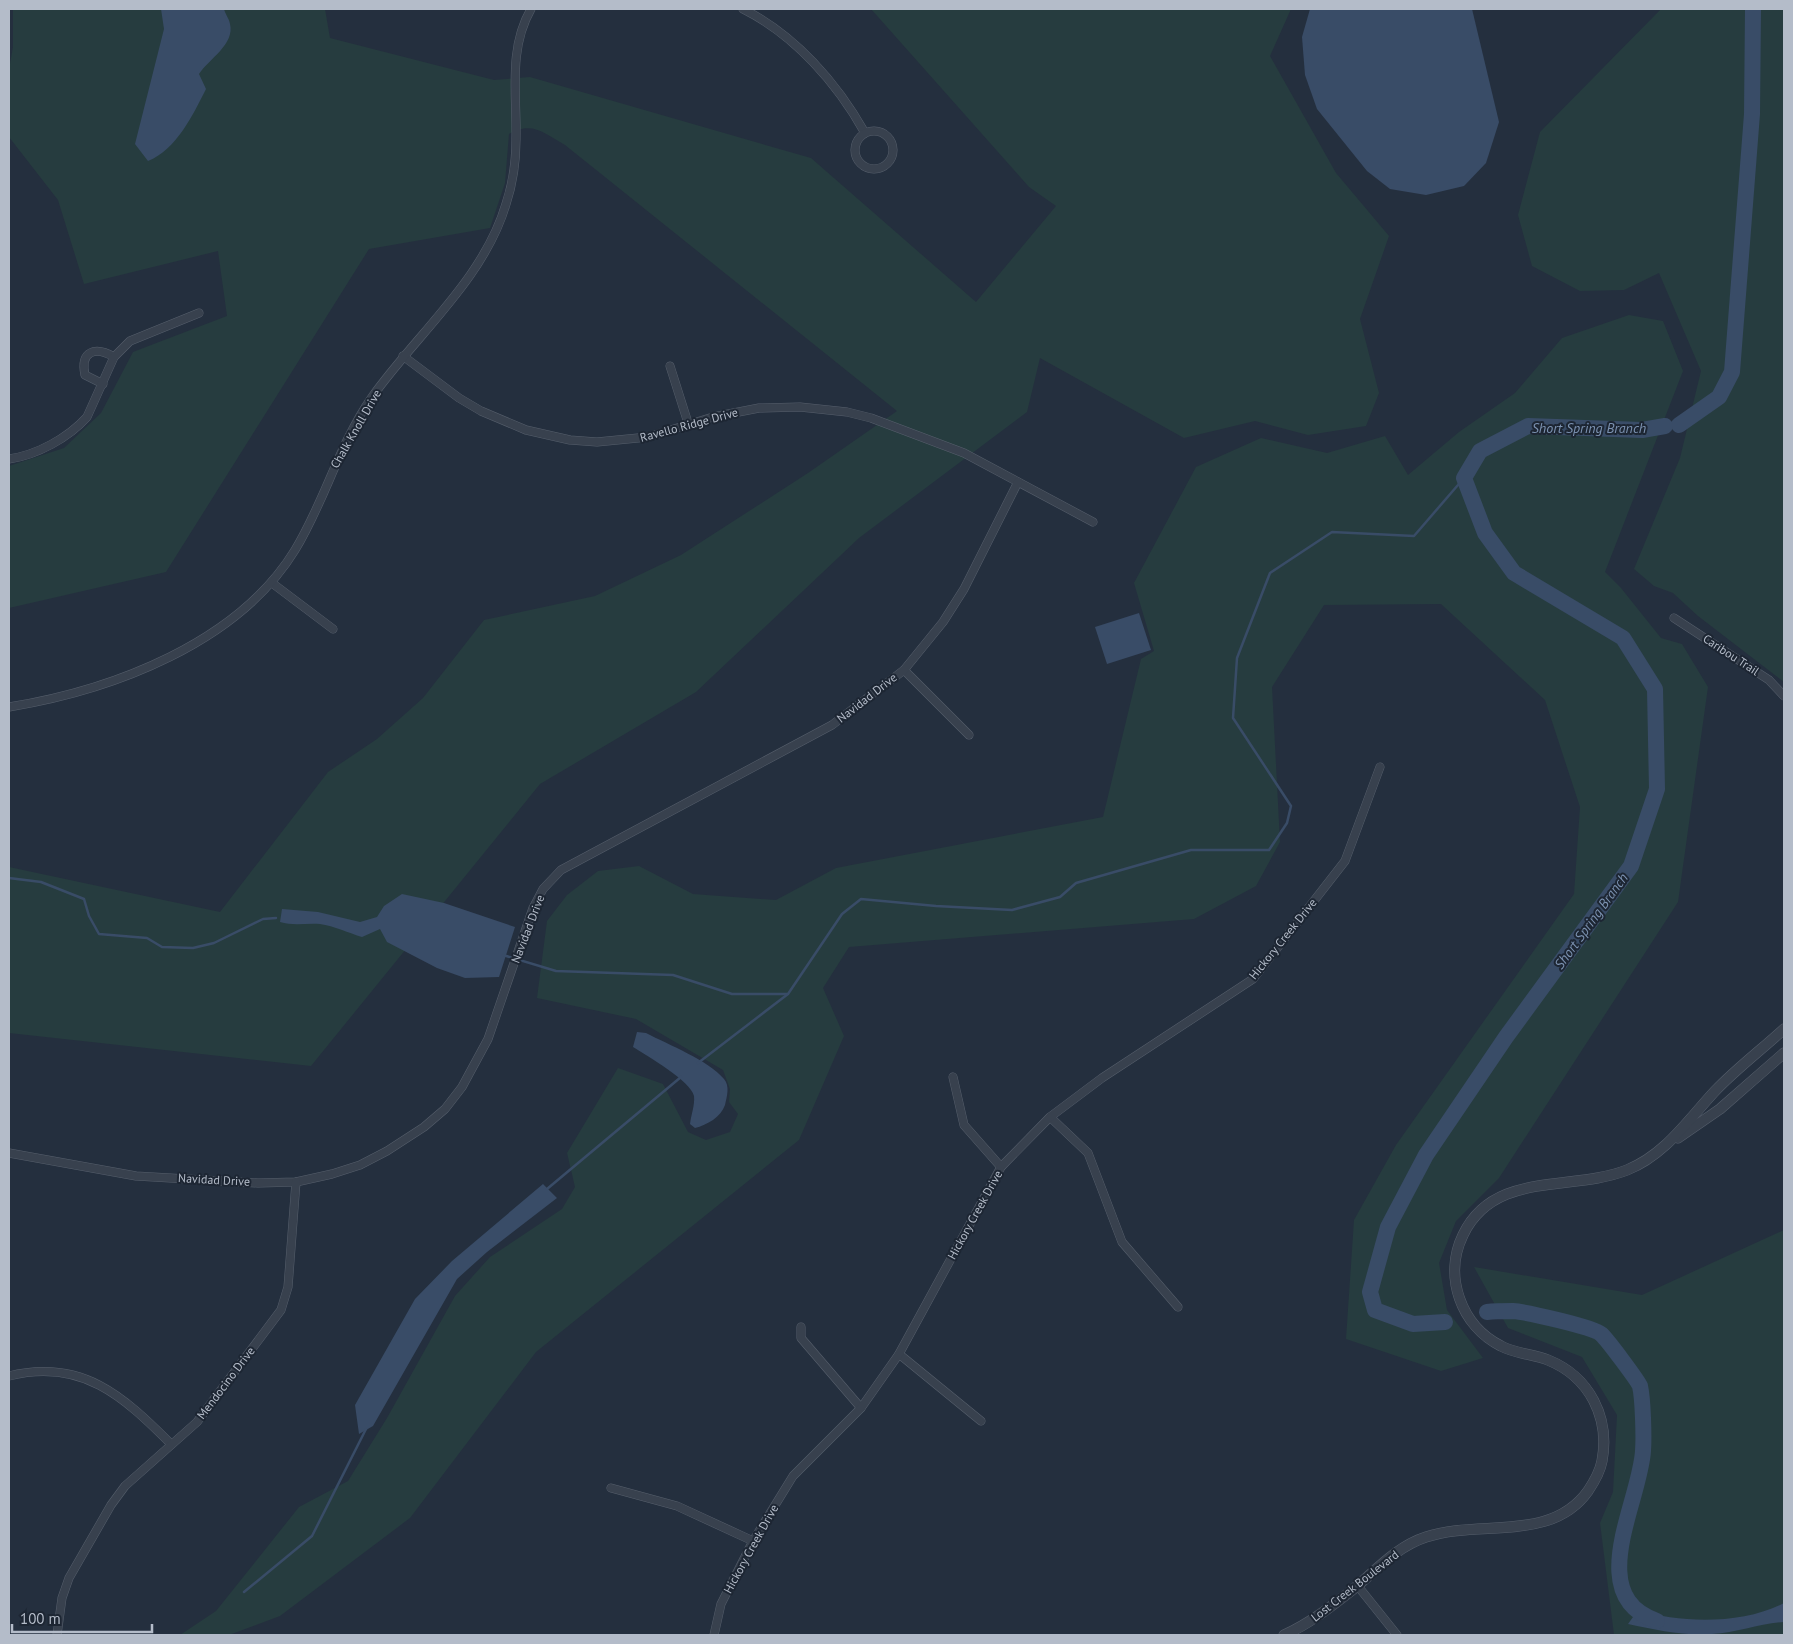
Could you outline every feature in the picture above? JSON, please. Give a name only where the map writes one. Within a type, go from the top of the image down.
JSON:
[{"type":"street","name":"Chalk Knoll Drive","points":[[9,707],[109,682],[165,660],[216,629],[255,600],[272,583],[295,549],[328,478],[370,399],[480,263],[500,223],[514,170],[516,53],[522,28],[531,9]]},
{"type":"street","points":[[743,9],[773,28],[810,60],[849,105],[865,133]]},
{"type":"street","points":[[878,131],[888,137],[892,143],[893,155],[886,166],[880,169],[868,169],[862,166],[855,155],[856,142],[865,133],[878,131]]},
{"type":"street","points":[[9,459],[30,454],[61,439],[81,424],[87,417],[114,357],[130,341],[199,314]]},
{"type":"street","points":[[103,384],[86,375],[86,359],[90,352],[97,350],[114,357]]},
{"type":"street","name":"Ravello Ridge Drive","points":[[403,356],[459,398],[481,411],[518,427],[548,436],[596,442],[622,441],[648,437],[689,426],[713,417],[758,408],[800,407],[846,412],[871,418],[964,453],[1093,522]]},
{"type":"street","points":[[670,366],[689,426]]},
{"type":"street","name":"Navidad Drive","points":[[9,1153],[136,1176],[296,1182],[332,1174],[360,1165],[387,1152],[424,1127],[445,1109],[462,1087],[488,1039],[533,908],[544,889],[561,870],[832,725],[904,670],[943,622],[964,589],[1018,482]]},
{"type":"street","points":[[272,583],[333,629]]},
{"type":"street","name":"Caribou Trail","points":[[1674,618],[1769,680],[1784,696]]},
{"type":"street","points":[[904,670],[969,735]]},
{"type":"street","name":"Hickory Creek Drive","points":[[714,1635],[722,1604],[753,1541],[793,1476],[861,1408],[899,1354],[1001,1167],[1050,1118],[1102,1078],[1253,979],[1345,861],[1380,768]]},
{"type":"street","name":"Lost Creek Boulevard","points":[[1670,1142],[1717,1089],[1784,1029]]},
{"type":"street","name":"Lost Creek Boulevard","points":[[1284,1635],[1320,1616],[1386,1559],[1424,1538],[1453,1530],[1528,1526],[1549,1521],[1564,1514],[1582,1499],[1594,1482],[1601,1464],[1604,1428],[1599,1408],[1591,1394],[1568,1371],[1548,1360],[1504,1348],[1488,1339],[1475,1326],[1459,1300],[1455,1286],[1457,1252],[1471,1221],[1485,1206],[1502,1194],[1520,1188],[1604,1178],[1630,1169],[1649,1159],[1670,1142],[1720,1109],[1784,1053]]},
{"type":"street","points":[[953,1077],[964,1125],[1001,1167]]},
{"type":"street","points":[[1050,1118],[1088,1153],[1122,1242],[1178,1306]]},
{"type":"street","name":"Mendocino Drive","points":[[57,1635],[62,1598],[68,1578],[111,1505],[125,1486],[197,1422],[281,1310],[288,1287],[296,1182]]},
{"type":"street","points":[[801,1327],[801,1338],[861,1408]]},
{"type":"street","points":[[899,1354],[981,1421]]},
{"type":"street","points":[[9,1376],[30,1371],[50,1371],[72,1374],[90,1380],[112,1391],[136,1409],[171,1444]]},
{"type":"street","points":[[611,1488],[678,1506],[753,1541]]},
{"type":"street","points":[[1357,1585],[1397,1635]]},
{"type":"green space","points":[[13,9],[325,9],[330,38],[494,80],[530,77],[811,158],[976,302],[1056,206],[1029,187],[871,9],[1291,9],[1270,56],[1336,173],[1389,236],[1360,319],[1379,393],[1366,426],[1308,435],[1255,421],[1184,438],[1040,358],[1027,412],[859,538],[696,692],[540,784],[311,1066],[9,1033],[9,867],[220,912],[328,772],[377,739],[423,698],[484,620],[595,596],[681,555],[808,473],[897,411],[565,145],[538,130],[517,130],[509,134],[505,183],[490,228],[369,249],[166,572],[9,608],[9,466],[64,448],[101,413],[133,352],[227,316],[218,251],[84,284],[58,200],[9,137],[9,69],[13,47]]},
{"type":"green space","points":[[1661,9],[1784,9],[1784,682],[1698,616],[1673,593],[1654,586],[1634,569],[1680,458],[1701,371],[1659,273],[1624,290],[1580,291],[1532,266],[1518,215],[1540,132]]},
{"type":"green space","points":[[1629,315],[1663,321],[1683,371],[1605,572],[1621,588],[1661,638],[1682,644],[1708,687],[1678,902],[1499,1178],[1456,1221],[1439,1263],[1447,1310],[1483,1358],[1441,1371],[1346,1339],[1354,1220],[1396,1145],[1574,894],[1580,807],[1545,700],[1441,604],[1324,605],[1272,687],[1280,842],[1256,886],[1194,919],[849,947],[823,988],[844,1036],[799,1140],[536,1352],[410,1518],[280,1616],[229,1635],[180,1635],[216,1611],[299,1507],[348,1481],[387,1418],[455,1296],[490,1257],[562,1209],[575,1187],[567,1153],[618,1068],[663,1084],[688,1132],[706,1140],[730,1132],[738,1114],[729,1102],[730,1089],[723,1070],[636,1019],[537,998],[547,921],[567,895],[598,871],[639,866],[693,894],[776,900],[836,868],[1103,817],[1141,659],[1154,651],[1134,583],[1196,467],[1261,438],[1327,453],[1385,436],[1408,475],[1459,432],[1515,393],[1562,338]]},
{"type":"green space","points":[[1784,1230],[1784,1635],[1614,1635],[1600,1523],[1613,1492],[1617,1415],[1582,1357],[1508,1328],[1474,1267],[1642,1295]]},
{"type":"water","points":[[161,9],[224,9],[231,31],[225,45],[199,74],[206,89],[183,131],[167,149],[148,161],[135,144],[164,29]]},
{"type":"water","points":[[1310,9],[1472,9],[1499,122],[1486,163],[1464,186],[1426,195],[1390,189],[1367,171],[1317,109],[1305,75],[1302,37]]},
{"type":"water","points":[[1139,613],[1151,650],[1107,664],[1095,627]]},
{"type":"water","points":[[402,894],[444,903],[515,927],[499,977],[465,978],[437,968],[387,942],[380,929],[362,937],[320,924],[280,922],[282,909],[318,912],[360,922],[377,917],[384,906]]},
{"type":"water","points":[[637,1032],[646,1033],[688,1053],[708,1065],[724,1079],[727,1088],[727,1098],[723,1109],[717,1117],[709,1123],[695,1128],[690,1124],[694,1099],[691,1090],[668,1069],[633,1047]]},
{"type":"water","points":[[543,1184],[557,1198],[487,1252],[457,1279],[373,1426],[359,1434],[355,1405],[415,1299],[452,1261]]},
{"type":"water","points":[[1784,1603],[1784,1622],[1721,1633],[1680,1633],[1628,1624],[1638,1610],[1674,1618],[1712,1620],[1750,1615]]},
{"type":"waterway","name":"Short Spring Branch","points":[[1679,425],[1719,397],[1732,372],[1752,114],[1753,9]]},
{"type":"waterway","name":"Short Spring Branch","points":[[1445,1322],[1413,1324],[1375,1310],[1370,1292],[1388,1227],[1426,1155],[1506,1037],[1631,866],[1657,789],[1655,689],[1623,638],[1514,573],[1485,533],[1464,478],[1480,451],[1528,426],[1642,430],[1665,426]]},
{"type":"waterway","points":[[698,1063],[788,994],[842,914],[861,899],[936,906],[1012,910],[1060,897],[1076,883],[1191,850],[1269,850],[1287,823],[1291,806],[1233,718],[1237,658],[1270,573],[1332,532],[1414,536],[1464,478]]},
{"type":"waterway","points":[[9,878],[41,882],[84,899],[89,916],[99,934],[147,938],[162,947],[193,948],[214,943],[263,919],[276,918]]},
{"type":"waterway","points":[[503,955],[556,971],[673,975],[732,994],[787,994]]},
{"type":"waterway","points":[[547,1189],[681,1077]]},
{"type":"waterway","name":"Short Spring Branch","points":[[1487,1312],[1520,1312],[1559,1320],[1595,1331],[1601,1334],[1640,1386],[1643,1418],[1643,1451],[1640,1472],[1621,1546],[1619,1570],[1623,1591],[1635,1609],[1657,1621]]},
{"type":"waterway","points":[[244,1592],[312,1536],[366,1429]]}]
